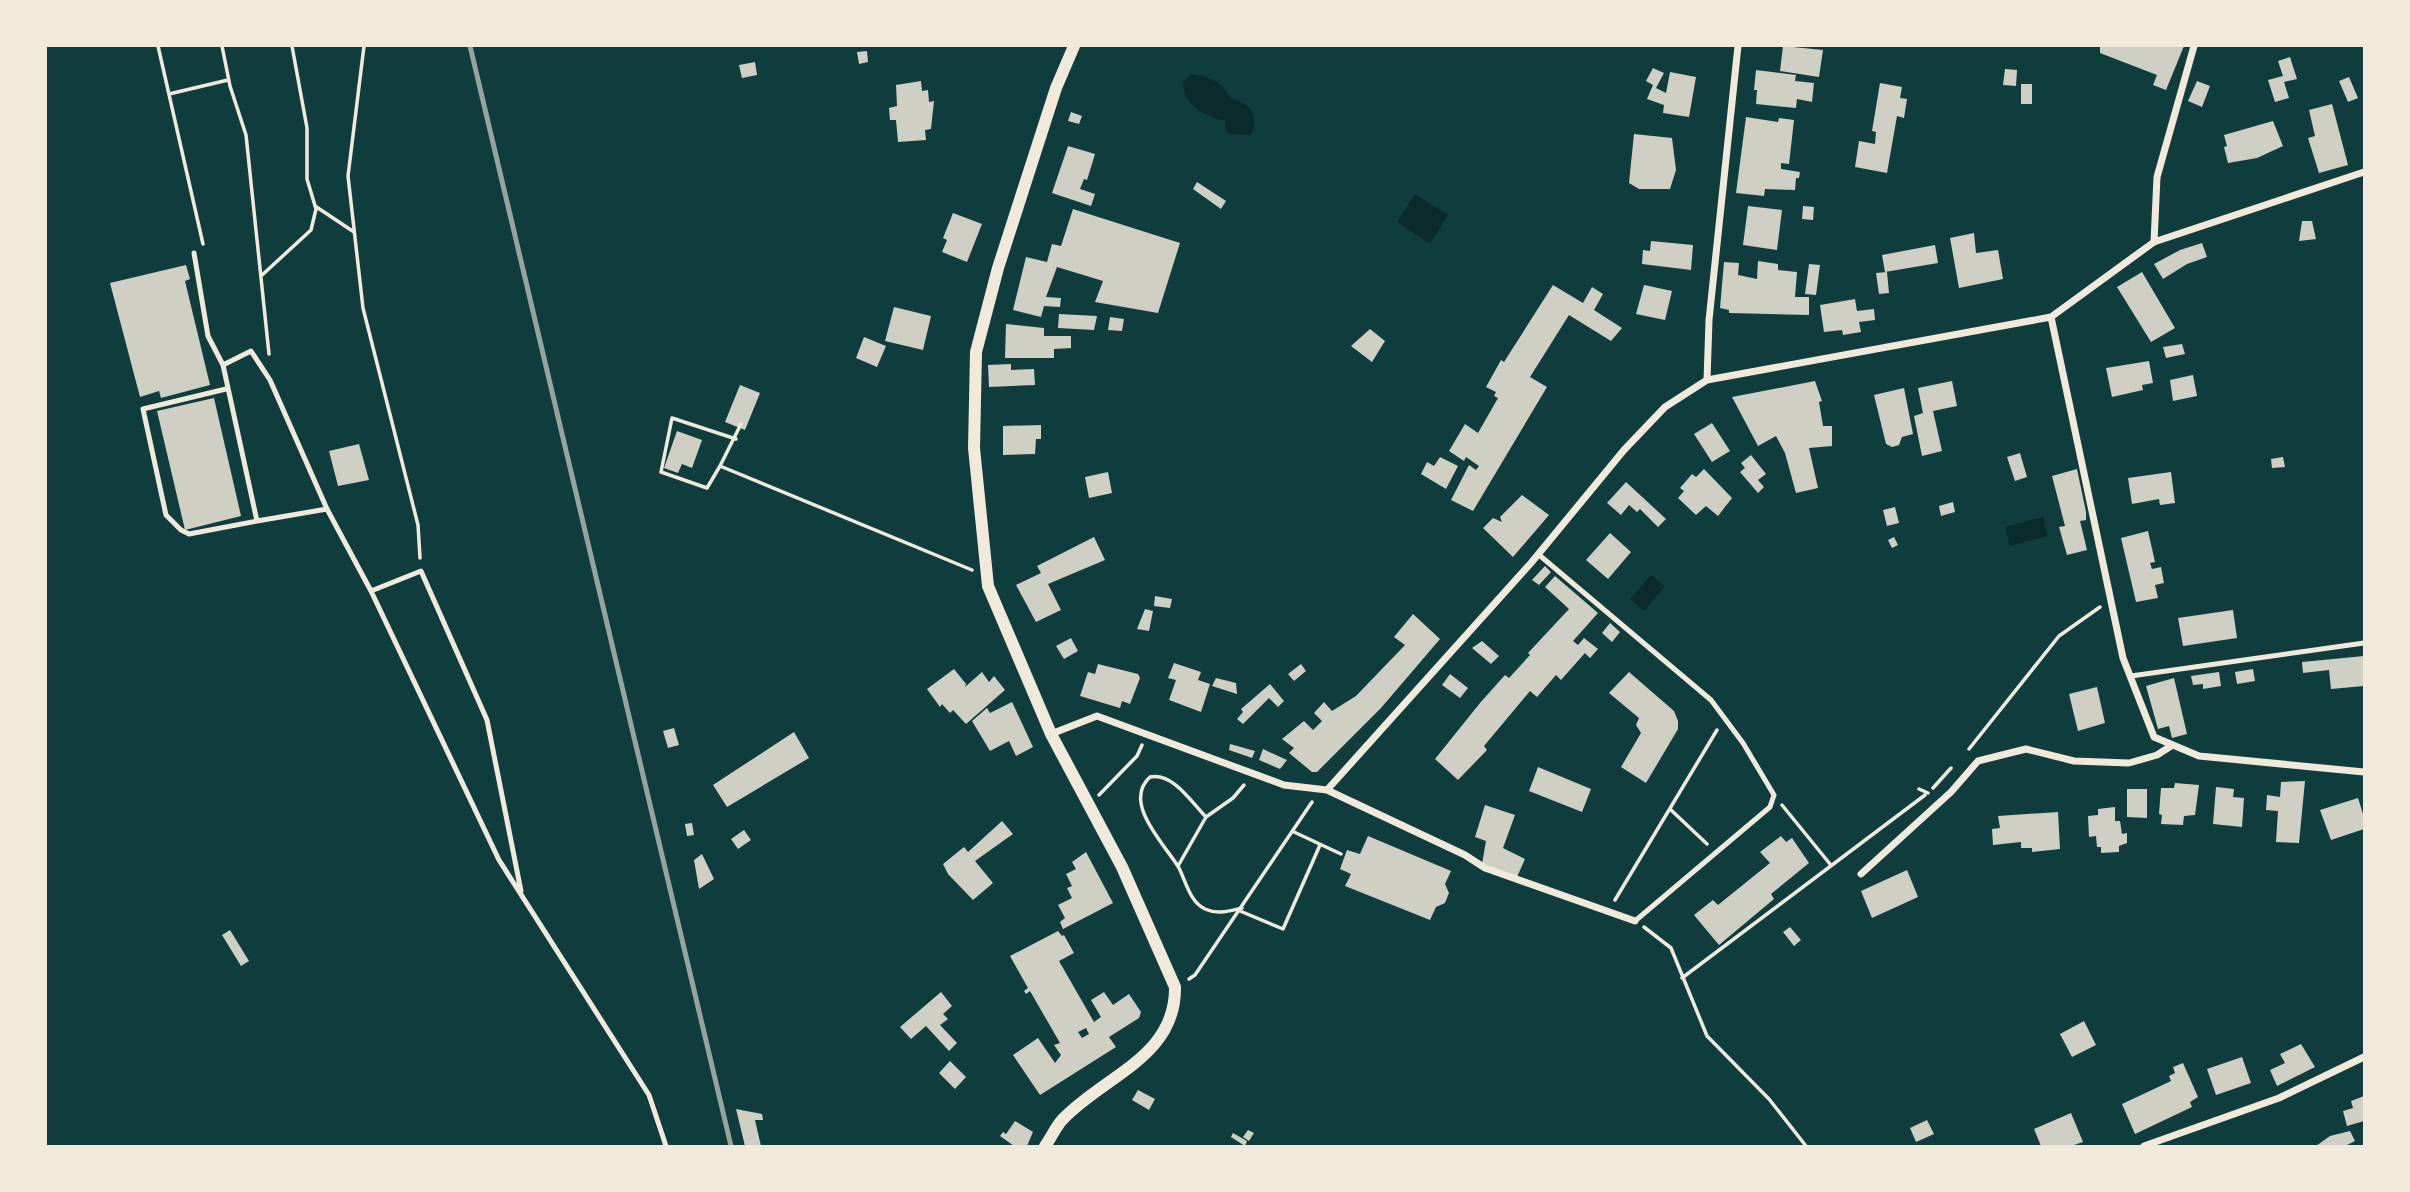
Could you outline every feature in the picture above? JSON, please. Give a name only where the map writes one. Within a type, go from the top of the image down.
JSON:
[{"type":"street","points":[[1045,1146],[1062,1119],[1139,1059],[1167,1029],[1175,1008],[1175,986],[1122,867],[1051,734],[988,586],[974,448],[976,352],[1002,255],[1056,88],[1074,46]]},
{"type":"street","points":[[1707,380],[1709,320],[1738,46]]},
{"type":"street","points":[[2154,242],[2157,177],[2194,46]]},
{"type":"street","points":[[1323,790],[1538,554],[1624,450],[1665,407],[1707,380],[2051,317],[2154,242],[2364,172]]},
{"type":"street","points":[[2051,317],[2123,658],[2154,737],[2199,756],[2364,772]]},
{"type":"street","points":[[1051,734],[1097,716],[1284,785],[1323,790],[1465,855],[1485,868],[1635,921]]},
{"type":"street","points":[[1861,874],[1951,792],[1978,761],[2026,750],[2074,761],[2129,763],[2157,755],[2171,746]]},
{"type":"street","points":[[2144,1146],[2279,1098],[2364,1057]]},
{"type":"lane","points":[[194,253],[208,336],[223,365],[226,389],[257,521]]},
{"type":"lane","points":[[223,365],[251,351],[270,380],[327,509],[371,591],[499,860],[649,1095],[666,1146]]},
{"type":"lane","points":[[226,389],[143,409],[166,515],[189,534],[327,509]]},
{"type":"lane","points":[[1538,554],[1711,700],[1774,795],[1770,807],[1635,921]]},
{"type":"lane","points":[[371,591],[421,571],[488,720],[521,895]]},
{"type":"lane","points":[[2131,676],[2364,643]]},
{"type":"path","points":[[158,46],[205,252],[194,253]]},
{"type":"path","points":[[222,46],[246,135],[270,380]]},
{"type":"path","points":[[261,276],[311,230],[315,206],[307,179],[307,128],[292,46]]},
{"type":"path","points":[[365,46],[348,176],[363,308],[418,525],[421,571]]},
{"type":"path","points":[[169,94],[229,80]]},
{"type":"path","points":[[315,206],[354,232]]},
{"type":"path","points":[[736,439],[672,418],[661,472],[707,488],[736,439],[741,424]]},
{"type":"path","points":[[720,466],[954,565],[988,574]]},
{"type":"path","points":[[1964,754],[2059,636],[2111,600]]},
{"type":"path","points":[[1608,911],[1724,718]]},
{"type":"path","points":[[1089,805],[1137,756],[1148,734]]},
{"type":"path","points":[[1682,978],[1830,864],[1928,793],[1957,762]]},
{"type":"path","points":[[1178,866],[1206,817],[1233,798],[1254,772]]},
{"type":"path","points":[[1206,817],[1163,776],[1150,778],[1143,787],[1141,798],[1150,829],[1178,866],[1195,902],[1204,909],[1220,913],[1241,909],[1283,929],[1320,845]]},
{"type":"path","points":[[1919,789],[1928,793]]},
{"type":"path","points":[[1175,986],[1195,975],[1323,790]]},
{"type":"path","points":[[1774,795],[1830,864]]},
{"type":"path","points":[[1670,809],[1716,852]]},
{"type":"path","points":[[1294,832],[1341,854]]},
{"type":"path","points":[[1635,921],[1671,948],[1707,1036],[1769,1099],[1806,1146]]},
{"type":"water","points":[[1192,74],[1215,81],[1224,88],[1230,98],[1248,106],[1255,122],[1251,135],[1229,134],[1225,121],[1203,113],[1191,103],[1184,90],[1183,81]]},
{"type":"water","points":[[1415,194],[1448,215],[1430,244],[1397,222]]},
{"type":"water","points":[[2043,517],[2048,536],[2010,546],[2005,527]]},
{"type":"water","points":[[1651,575],[1665,586],[1644,611],[1630,599]]},
{"type":"building","points":[[1783,46],[1823,50],[1819,77],[1780,71]]},
{"type":"building","points":[[2100,46],[2184,46],[2166,90],[2153,85],[2157,75],[2100,53]]},
{"type":"building","points":[[867,51],[868,62],[859,64],[857,52]]},
{"type":"building","points":[[2290,57],[2297,79],[2284,82],[2289,98],[2275,102],[2268,80],[2283,76],[2278,61]]},
{"type":"building","points":[[755,62],[757,75],[742,78],[739,65]]},
{"type":"building","points":[[1653,68],[1664,73],[1656,88],[1666,93],[1670,72],[1696,77],[1689,117],[1663,113],[1664,105],[1647,99],[1653,85],[1646,81]]},
{"type":"building","points":[[2005,69],[2017,70],[2016,86],[2003,85]]},
{"type":"building","points":[[1756,70],[1796,75],[1795,81],[1814,83],[1812,102],[1797,99],[1796,108],[1756,104]]},
{"type":"building","points":[[2349,77],[2358,98],[2348,102],[2339,81]]},
{"type":"building","points":[[921,81],[922,91],[928,90],[929,102],[934,101],[931,129],[925,130],[926,140],[898,142],[896,120],[890,120],[889,108],[897,106],[896,85]]},
{"type":"building","points":[[2197,81],[2210,86],[2202,107],[2188,101]]},
{"type":"building","points":[[1880,83],[1902,87],[1900,98],[1907,99],[1904,118],[1897,116],[1887,173],[1855,167],[1859,141],[1875,144],[1876,132],[1872,131]]},
{"type":"building","points":[[2021,84],[2032,84],[2032,104],[2021,104]]},
{"type":"building","points":[[2332,104],[2348,165],[2319,173],[2308,138],[2315,136],[2309,110]]},
{"type":"building","points":[[1071,112],[1082,116],[1079,124],[1068,121]]},
{"type":"building","points":[[1746,117],[1778,122],[1779,118],[1794,120],[1789,164],[1781,163],[1781,169],[1800,172],[1799,178],[1796,178],[1795,190],[1765,189],[1764,196],[1736,193]]},
{"type":"building","points":[[2273,121],[2283,146],[2257,158],[2228,163],[2224,135]]},
{"type":"building","points":[[1634,134],[1672,138],[1676,170],[1670,189],[1639,189],[1629,183]]},
{"type":"building","points":[[1068,146],[1095,154],[1087,180],[1084,179],[1080,189],[1095,194],[1091,206],[1052,193]]},
{"type":"building","points":[[1197,182],[1226,201],[1221,209],[1193,189]]},
{"type":"building","points":[[1748,206],[1782,210],[1777,250],[1743,245]]},
{"type":"building","points":[[1803,206],[1814,207],[1813,220],[1802,219]]},
{"type":"building","points":[[1073,209],[1180,243],[1158,313],[1095,302],[1103,281],[1057,267],[1046,297],[1061,298],[1060,307],[1044,306],[1041,317],[1013,310],[1026,257],[1047,262],[1052,244],[1061,246]]},
{"type":"building","points":[[953,213],[982,224],[967,262],[942,252],[947,240],[943,238]]},
{"type":"building","points":[[2302,221],[2312,221],[2316,239],[2299,241]]},
{"type":"building","points":[[1974,233],[1976,253],[1998,250],[2003,279],[1959,288],[1950,238]]},
{"type":"building","points":[[1651,241],[1693,245],[1691,270],[1642,264],[1643,250],[1650,251]]},
{"type":"building","points":[[2202,243],[2207,257],[2187,264],[2163,279],[2154,264],[2180,250]]},
{"type":"building","points":[[1935,245],[1938,263],[1885,272],[1882,255]]},
{"type":"building","points":[[1758,261],[1778,264],[1778,270],[1797,272],[1795,297],[1809,297],[1809,315],[1729,313],[1729,310],[1720,308],[1724,262],[1739,263],[1738,275],[1757,279]]},
{"type":"building","points":[[1809,264],[1820,265],[1816,295],[1805,294]]},
{"type":"building","points":[[186,265],[190,279],[185,281],[210,385],[161,398],[159,391],[140,397],[110,283]]},
{"type":"building","points":[[1887,272],[1889,293],[1879,294],[1876,273]]},
{"type":"building","points":[[2142,272],[2175,328],[2151,342],[2117,287]]},
{"type":"building","points":[[1553,285],[1583,303],[1592,287],[1603,294],[1594,310],[1622,328],[1611,341],[1569,315],[1530,377],[1547,387],[1473,511],[1451,500],[1469,465],[1476,470],[1479,466],[1466,457],[1464,461],[1449,451],[1465,424],[1478,433],[1498,398],[1494,396],[1496,392],[1486,387],[1501,360],[1504,362]]},
{"type":"building","points":[[1644,285],[1672,291],[1665,320],[1636,314]]},
{"type":"building","points":[[1855,299],[1857,311],[1874,309],[1875,320],[1859,322],[1861,332],[1843,335],[1842,330],[1824,332],[1820,305]]},
{"type":"building","points":[[894,307],[931,316],[923,350],[885,341]]},
{"type":"building","points":[[1059,314],[1097,316],[1094,330],[1058,328]]},
{"type":"building","points":[[1110,317],[1124,319],[1122,331],[1108,330]]},
{"type":"building","points":[[1006,324],[1044,328],[1044,336],[1071,336],[1071,348],[1054,349],[1054,358],[1005,358]]},
{"type":"building","points":[[1370,329],[1385,341],[1372,362],[1351,346]]},
{"type":"building","points":[[864,337],[886,346],[877,367],[856,358]]},
{"type":"building","points":[[2182,344],[2185,354],[2166,358],[2163,347]]},
{"type":"building","points":[[2149,361],[2153,383],[2142,385],[2143,390],[2112,397],[2106,368]]},
{"type":"building","points":[[1011,364],[1011,370],[1034,369],[1035,385],[989,387],[988,365]]},
{"type":"building","points":[[2193,375],[2197,396],[2173,401],[2170,380]]},
{"type":"building","points":[[1815,381],[1822,401],[1819,402],[1823,426],[1832,426],[1832,446],[1809,448],[1818,488],[1796,493],[1785,453],[1776,436],[1758,446],[1732,397]]},
{"type":"building","points":[[1952,381],[1957,406],[1933,411],[1942,451],[1922,456],[1914,416],[1923,413],[1918,388]]},
{"type":"building","points":[[740,385],[760,393],[745,430],[725,422]]},
{"type":"building","points":[[1904,388],[1913,434],[1902,437],[1899,445],[1892,447],[1886,444],[1874,395]]},
{"type":"building","points":[[214,398],[241,516],[185,530],[157,411]]},
{"type":"building","points":[[1712,423],[1730,451],[1712,462],[1694,434]]},
{"type":"building","points":[[1041,425],[1041,439],[1036,439],[1035,454],[1003,455],[1003,426]]},
{"type":"building","points":[[677,431],[702,440],[692,468],[682,464],[678,473],[664,468]]},
{"type":"building","points":[[359,444],[369,480],[338,486],[329,451]]},
{"type":"building","points":[[2020,453],[2027,477],[2015,481],[2007,457]]},
{"type":"building","points":[[1751,455],[1766,474],[1758,480],[1764,487],[1758,493],[1740,472],[1745,468],[1741,463]]},
{"type":"building","points":[[1440,457],[1458,466],[1446,489],[1421,474],[1427,462],[1434,466]]},
{"type":"building","points":[[2283,457],[2285,467],[2272,468],[2271,459]]},
{"type":"building","points":[[1704,469],[1732,498],[1718,516],[1706,506],[1696,515],[1678,498],[1684,491],[1680,488],[1692,474],[1696,477]]},
{"type":"building","points":[[2077,469],[2086,512],[2086,520],[2080,521],[2087,550],[2067,555],[2059,527],[2065,526],[2052,476]]},
{"type":"building","points":[[1108,472],[1112,493],[1089,498],[1085,477]]},
{"type":"building","points":[[2171,472],[2175,503],[2160,505],[2159,499],[2132,504],[2128,478]]},
{"type":"building","points":[[1626,482],[1666,519],[1658,527],[1640,509],[1637,512],[1629,505],[1621,515],[1607,503]]},
{"type":"building","points":[[1522,495],[1549,515],[1513,557],[1483,528],[1493,518],[1502,522],[1500,517]]},
{"type":"building","points":[[1953,502],[1955,512],[1941,516],[1939,506]]},
{"type":"building","points":[[1895,507],[1899,523],[1887,526],[1883,510]]},
{"type":"building","points":[[2148,531],[2155,562],[2150,563],[2152,569],[2161,567],[2164,583],[2155,585],[2158,598],[2136,602],[2121,538]]},
{"type":"building","points":[[1610,533],[1631,552],[1608,579],[1586,560]]},
{"type":"building","points":[[1094,537],[1105,560],[1048,584],[1061,610],[1036,622],[1016,585],[1041,573],[1037,566]]},
{"type":"building","points":[[1894,537],[1898,545],[1892,548],[1888,540]]},
{"type":"building","points":[[1545,566],[1551,572],[1539,585],[1532,580]]},
{"type":"building","points":[[1555,576],[1598,613],[1573,641],[1578,645],[1584,638],[1598,649],[1590,658],[1585,653],[1561,680],[1556,675],[1537,697],[1530,691],[1484,746],[1487,750],[1458,780],[1435,759],[1505,675],[1509,678],[1569,609],[1545,587]]},
{"type":"building","points":[[1155,596],[1172,599],[1170,608],[1154,606]]},
{"type":"building","points":[[1145,609],[1153,611],[1149,631],[1137,629]]},
{"type":"building","points":[[2233,610],[2237,638],[2183,646],[2178,618]]},
{"type":"building","points":[[1413,614],[1440,639],[1381,708],[1317,772],[1312,772],[1289,753],[1294,748],[1282,739],[1304,721],[1313,730],[1322,721],[1314,713],[1324,702],[1332,711],[1356,696],[1405,645],[1394,637]]},
{"type":"building","points":[[1610,623],[1620,632],[1612,642],[1602,633]]},
{"type":"building","points":[[1071,638],[1078,651],[1064,659],[1056,646]]},
{"type":"building","points":[[1482,641],[1499,656],[1491,664],[1472,648]]},
{"type":"building","points":[[2364,656],[2364,686],[2331,689],[2329,670],[2303,673],[2302,662]]},
{"type":"building","points":[[1174,663],[1201,672],[1198,680],[1210,684],[1201,712],[1169,700],[1176,680],[1168,678]]},
{"type":"building","points":[[1098,664],[1138,674],[1140,678],[1130,704],[1122,701],[1120,708],[1080,696],[1088,672],[1095,674]]},
{"type":"building","points":[[1301,664],[1306,671],[1294,681],[1288,674]]},
{"type":"building","points":[[954,669],[966,684],[965,687],[982,672],[989,682],[994,676],[1005,690],[966,724],[953,710],[950,713],[942,704],[940,707],[927,689]]},
{"type":"building","points":[[2253,669],[2255,681],[2237,684],[2235,672]]},
{"type":"building","points":[[1629,672],[1674,711],[1678,721],[1678,729],[1646,783],[1621,767],[1641,733],[1636,725],[1639,718],[1609,693]]},
{"type":"building","points":[[2219,672],[2221,686],[2203,689],[2203,684],[2193,685],[2191,676]]},
{"type":"building","points":[[1450,674],[1468,688],[1460,698],[1442,685]]},
{"type":"building","points":[[1216,678],[1236,683],[1237,694],[1212,686]]},
{"type":"building","points":[[2174,678],[2187,734],[2172,738],[2169,726],[2158,729],[2146,686]]},
{"type":"building","points":[[1270,684],[1284,701],[1278,707],[1269,698],[1243,724],[1237,719],[1243,712],[1241,709]]},
{"type":"building","points":[[2097,687],[2105,723],[2078,731],[2069,694]]},
{"type":"building","points":[[1012,702],[1033,747],[1016,756],[1009,741],[990,751],[972,721],[987,708],[990,713]]},
{"type":"building","points":[[674,728],[679,745],[668,748],[663,731]]},
{"type":"building","points":[[794,732],[809,758],[727,807],[713,785]]},
{"type":"building","points":[[1230,744],[1255,751],[1252,758],[1229,750]]},
{"type":"building","points":[[1263,749],[1287,760],[1280,769],[1259,760]]},
{"type":"building","points":[[1538,767],[1591,789],[1582,812],[1529,791]]},
{"type":"building","points":[[2305,781],[2299,843],[2276,842],[2278,811],[2266,810],[2267,795],[2280,797],[2281,782]]},
{"type":"building","points":[[2175,783],[2199,785],[2195,815],[2184,816],[2183,825],[2161,824],[2161,788],[2174,788]]},
{"type":"building","points":[[2216,787],[2234,789],[2233,797],[2244,798],[2242,827],[2213,824]]},
{"type":"building","points":[[2127,789],[2147,789],[2147,818],[2127,817]]},
{"type":"building","points":[[2358,798],[2364,817],[2364,829],[2331,840],[2320,810]]},
{"type":"building","points":[[1485,805],[1515,815],[1503,848],[1525,859],[1517,877],[1482,864],[1486,841],[1475,837]]},
{"type":"building","points":[[2115,807],[2115,821],[2120,821],[2122,834],[2127,833],[2127,843],[2119,846],[2119,852],[2101,853],[2101,847],[2097,847],[2096,836],[2089,837],[2088,816],[2098,815],[2098,809]]},
{"type":"building","points":[[2058,812],[2060,849],[2032,852],[2032,848],[2021,848],[2021,842],[1993,845],[1992,829],[2000,828],[1998,816]]},
{"type":"building","points":[[1002,821],[1013,834],[975,861],[993,883],[973,900],[948,874],[943,864],[964,847],[968,852]]},
{"type":"building","points":[[692,823],[694,835],[687,836],[685,824]]},
{"type":"building","points":[[744,830],[751,840],[738,849],[731,839]]},
{"type":"building","points":[[1368,836],[1451,871],[1445,884],[1449,893],[1445,903],[1436,907],[1430,920],[1345,886],[1351,874],[1340,869],[1347,850],[1360,854]]},
{"type":"building","points":[[1781,836],[1786,842],[1792,838],[1809,863],[1771,894],[1774,899],[1719,945],[1694,915],[1713,900],[1718,905],[1770,863],[1760,852]]},
{"type":"building","points":[[1086,852],[1113,903],[1063,929],[1060,922],[1065,918],[1058,905],[1072,898],[1067,888],[1072,886],[1066,874],[1076,869],[1072,862]]},
{"type":"building","points":[[702,854],[714,879],[699,889],[694,860]]},
{"type":"building","points":[[1907,870],[1918,897],[1872,918],[1861,891]]},
{"type":"building","points":[[1790,927],[1801,940],[1794,946],[1783,932]]},
{"type":"building","points":[[230,930],[249,961],[241,966],[222,935]]},
{"type":"building","points":[[1058,931],[1064,935],[1074,953],[1059,961],[1094,1022],[1101,1017],[1091,1000],[1104,992],[1113,1005],[1129,994],[1141,1012],[1139,1018],[1109,1037],[1116,1047],[1040,1095],[1013,1055],[1038,1038],[1055,1063],[1061,1055],[1054,1045],[1060,1043],[1030,991],[1026,994],[1024,991],[1028,988],[1010,956]],"holes":[[[1086,1028],[1089,1034],[1082,1038],[1078,1032]]]},
{"type":"building","points":[[941,992],[952,1006],[943,1014],[948,1019],[940,1025],[957,1043],[949,1051],[926,1026],[911,1039],[900,1027]]},
{"type":"building","points":[[2084,1021],[2096,1045],[2072,1057],[2060,1034]]},
{"type":"building","points":[[2301,1044],[2315,1067],[2277,1086],[2270,1070],[2285,1063],[2280,1054]]},
{"type":"building","points":[[2242,1057],[2251,1083],[2216,1095],[2207,1069]]},
{"type":"building","points":[[950,1061],[966,1077],[955,1089],[939,1073]]},
{"type":"building","points":[[2183,1063],[2198,1097],[2190,1102],[2192,1107],[2135,1134],[2122,1104],[2171,1081],[2169,1076],[2175,1073],[2173,1067]]},
{"type":"building","points":[[1138,1090],[1155,1099],[1149,1110],[1132,1100]]},
{"type":"building","points":[[2364,1096],[2364,1121],[2347,1126],[2343,1111],[2353,1108],[2351,1101]]},
{"type":"building","points":[[736,1109],[762,1114],[763,1120],[755,1120],[761,1146],[745,1146]]},
{"type":"building","points":[[2071,1113],[2083,1142],[2071,1146],[2041,1146],[2034,1129]]},
{"type":"building","points":[[1927,1120],[1934,1134],[1916,1142],[1910,1128]]},
{"type":"building","points":[[1015,1121],[1033,1132],[1027,1146],[1014,1146],[1000,1136],[1003,1132],[1006,1134]]},
{"type":"building","points":[[1248,1130],[1254,1133],[1249,1141],[1243,1137]]},
{"type":"building","points":[[2350,1131],[2355,1141],[2345,1146],[2316,1146],[2330,1136]]},
{"type":"building","points":[[1233,1133],[1247,1141],[1245,1146],[1231,1137]]},
{"type":"railway","points":[[470,46],[731,1146]]}]
